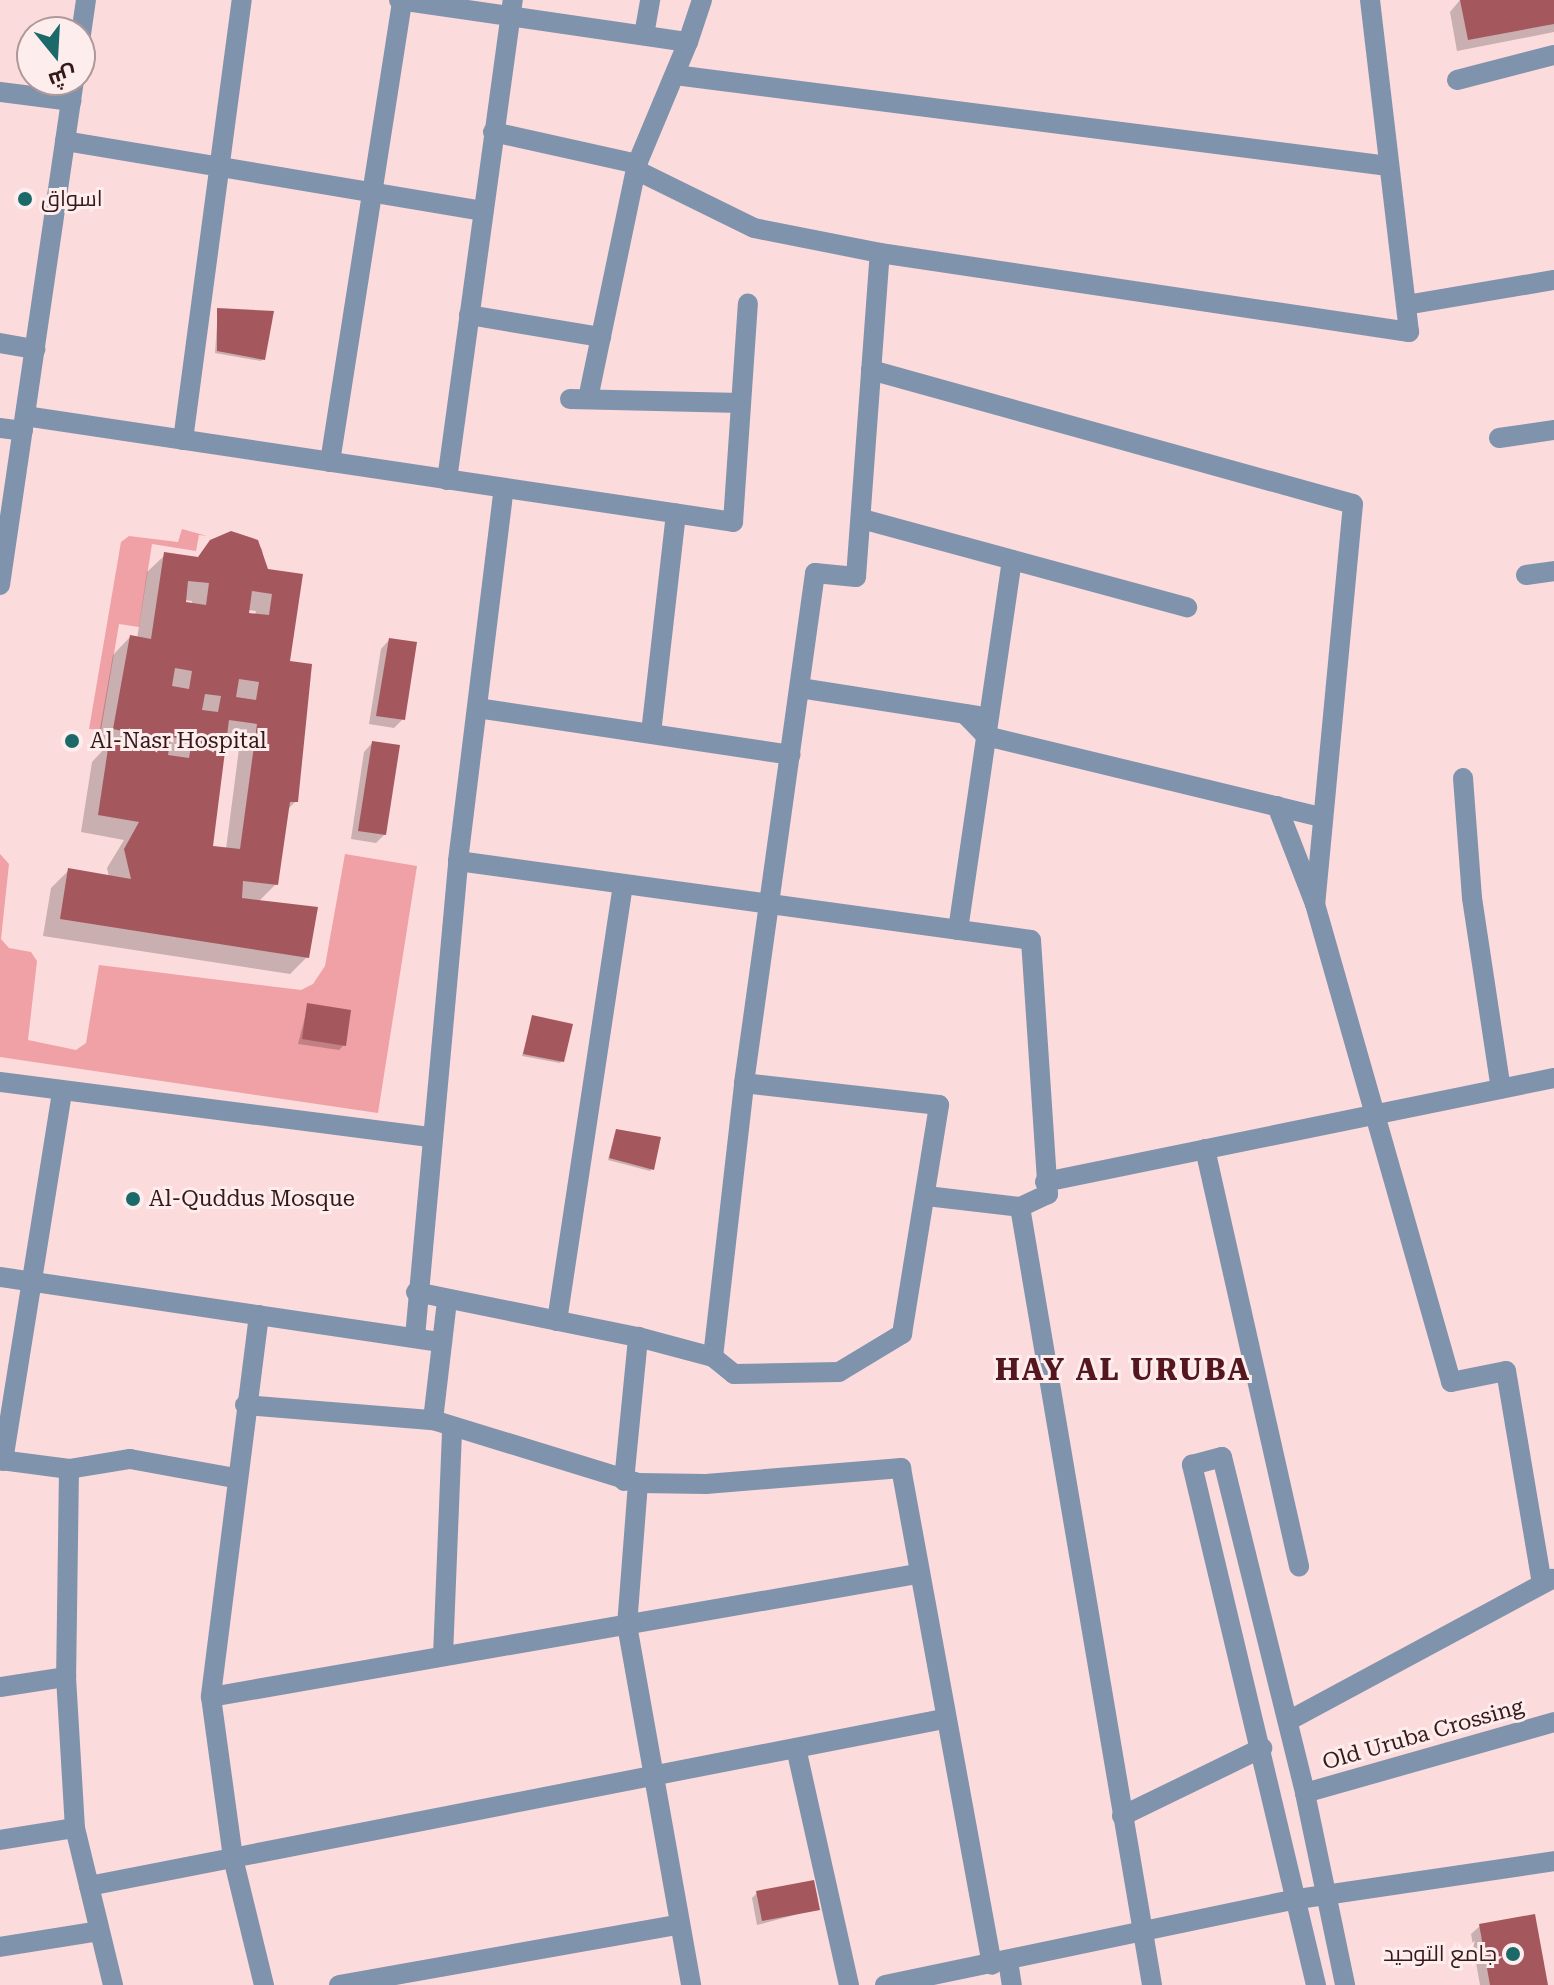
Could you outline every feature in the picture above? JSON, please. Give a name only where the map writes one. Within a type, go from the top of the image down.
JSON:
[{"type":"street","points":[[183,440],[242,0]]},
{"type":"street","points":[[330,462],[374,193],[400,0],[512,8],[688,42]]},
{"type":"street","points":[[644,35],[650,0]]},
{"type":"street","points":[[702,0],[675,75],[636,167],[601,337],[579,399],[741,403]]},
{"type":"street","points":[[493,132],[636,167],[754,228],[880,253],[1409,332],[1370,0]]},
{"type":"street","points":[[447,480],[512,8]]},
{"type":"street","points":[[1457,80],[1554,55]]},
{"type":"street","points":[[675,75],[1388,166]]},
{"type":"street","points":[[0,92],[71,101]]},
{"type":"street","points":[[0,585],[72,96]]},
{"type":"street","points":[[65,141],[482,211]]},
{"type":"street","points":[[713,1357],[744,1083],[815,573],[856,577],[880,253]]},
{"type":"street","points":[[1406,305],[1554,280]]},
{"type":"street","points":[[0,428],[24,424],[183,440],[733,522],[748,304]]},
{"type":"street","points":[[469,315],[601,337]]},
{"type":"street","points":[[0,343],[35,349]]},
{"type":"street","points":[[871,370],[1353,504],[1315,904]]},
{"type":"street","points":[[1499,438],[1554,430]]},
{"type":"street","points":[[415,1337],[429,1137],[458,861],[504,489]]},
{"type":"street","points":[[651,733],[676,513]]},
{"type":"street","points":[[862,519],[1187,607]]},
{"type":"street","points":[[958,930],[1012,560]]},
{"type":"street","points":[[1526,575],[1554,571]]},
{"type":"street","points":[[800,688],[965,714],[988,727],[1322,817]]},
{"type":"street","points":[[477,708],[790,755]]},
{"type":"street","points":[[1463,778],[1472,898],[1501,1089]]},
{"type":"street","points":[[1277,806],[1315,904],[1451,1382],[1506,1371],[1548,1581],[1288,1721]]},
{"type":"street","points":[[458,861],[1031,940],[1048,1194],[1020,1207],[927,1196]]},
{"type":"street","points":[[557,1321],[623,886]]},
{"type":"street","points":[[1045,1182],[1554,1078]]},
{"type":"street","points":[[0,1082],[62,1093],[429,1137]]},
{"type":"street","points":[[416,1292],[638,1337],[713,1357],[734,1374],[839,1372],[902,1334],[927,1196],[939,1105],[744,1083]]},
{"type":"street","points":[[62,1093],[1,1460],[69,1469],[130,1459],[235,1478]]},
{"type":"street","points":[[1205,1149],[1299,1567]]},
{"type":"street","points":[[1020,1207],[1152,1985]]},
{"type":"street","points":[[0,1277],[442,1342]]},
{"type":"street","points":[[443,1656],[442,1342],[447,1300]]},
{"type":"street","points":[[259,1315],[235,1478],[211,1697],[233,1858],[264,1985]]},
{"type":"street","points":[[638,1337],[627,1625],[651,1776],[691,1985]]},
{"type":"street","points":[[245,1405],[442,1424],[631,1482],[706,1484],[901,1468],[943,1719],[1000,1963],[1012,1985]]},
{"type":"street","points":[[1316,1985],[1262,1748],[1192,1465],[1222,1457],[1305,1793],[1345,1985]]},
{"type":"street","points":[[69,1469],[66,1677],[75,1828],[113,1985]]},
{"type":"street","points":[[211,1697],[917,1574]]},
{"type":"street","points":[[0,1687],[66,1677]]},
{"type":"street","points":[[89,1886],[943,1719]]},
{"type":"street","name":"Old Uruba Crossing","points":[[1305,1793],[1554,1722]]},
{"type":"street","points":[[796,1748],[849,1985]]},
{"type":"street","points":[[1122,1816],[1262,1748]]},
{"type":"street","points":[[0,1840],[75,1828]]},
{"type":"street","points":[[885,1985],[1298,1899],[1554,1861]]},
{"type":"street","points":[[339,1985],[680,1924]]},
{"type":"street","points":[[0,1947],[99,1931]]},
{"type":"shaded area","points":[[182,529],[207,536],[199,535],[196,551],[152,544],[139,627],[119,624],[101,730],[89,729],[121,542],[129,536],[178,542]]},
{"type":"shaded area","points":[[0,854],[9,864],[1,939],[9,948],[31,952],[37,961],[28,1040],[76,1050],[86,1043],[99,965],[301,990],[313,984],[325,966],[345,854],[417,866],[378,1113],[0,1057]]},
{"type":"building","points":[[1460,0],[1554,0],[1554,24],[1468,40]]},
{"type":"building","points":[[217,308],[274,311],[265,360],[217,351]]},
{"type":"building","points":[[231,531],[258,540],[268,569],[303,574],[290,661],[312,664],[298,802],[290,802],[278,885],[243,881],[242,898],[318,907],[309,958],[60,919],[68,868],[131,879],[124,849],[139,822],[98,815],[109,742],[141,748],[143,735],[113,729],[130,635],[151,639],[164,552],[198,557],[210,540]],"holes":[[[188,581],[209,583],[206,605],[186,602]],[[252,591],[272,594],[269,615],[249,613]],[[175,668],[192,671],[189,689],[172,686]],[[239,679],[259,682],[256,700],[236,697]],[[205,694],[221,696],[218,712],[202,710]],[[229,720],[257,724],[240,849],[213,846]],[[171,737],[192,740],[189,758],[168,755]]]},
{"type":"building","points":[[389,638],[417,642],[405,720],[376,716]]},
{"type":"building","points":[[372,741],[400,745],[386,835],[358,831]]},
{"type":"building","points":[[307,1003],[351,1010],[346,1046],[302,1039]]},
{"type":"building","points":[[532,1015],[573,1024],[564,1062],[523,1054]]},
{"type":"building","points":[[616,1129],[661,1137],[654,1170],[609,1158]]},
{"type":"building","points":[[814,1880],[820,1910],[762,1921],[756,1891]]},
{"type":"building","name":"جامع التوحيد","points":[[1535,1914],[1548,1985],[1490,1985],[1479,1924]]},
{"type":"place","name":"اسواق","points":[[25,199]]},
{"type":"place","name":"Al-Nasr Hospital","points":[[72,741]]},
{"type":"place","name":"Al-Quddus Mosque","points":[[133,1199]]},
{"type":"place","name":"جامع التوحيد","points":[[1513,1954]]},
{"type":"district","name":"HAY AL URUBA","points":[[1123,1370]]}]
